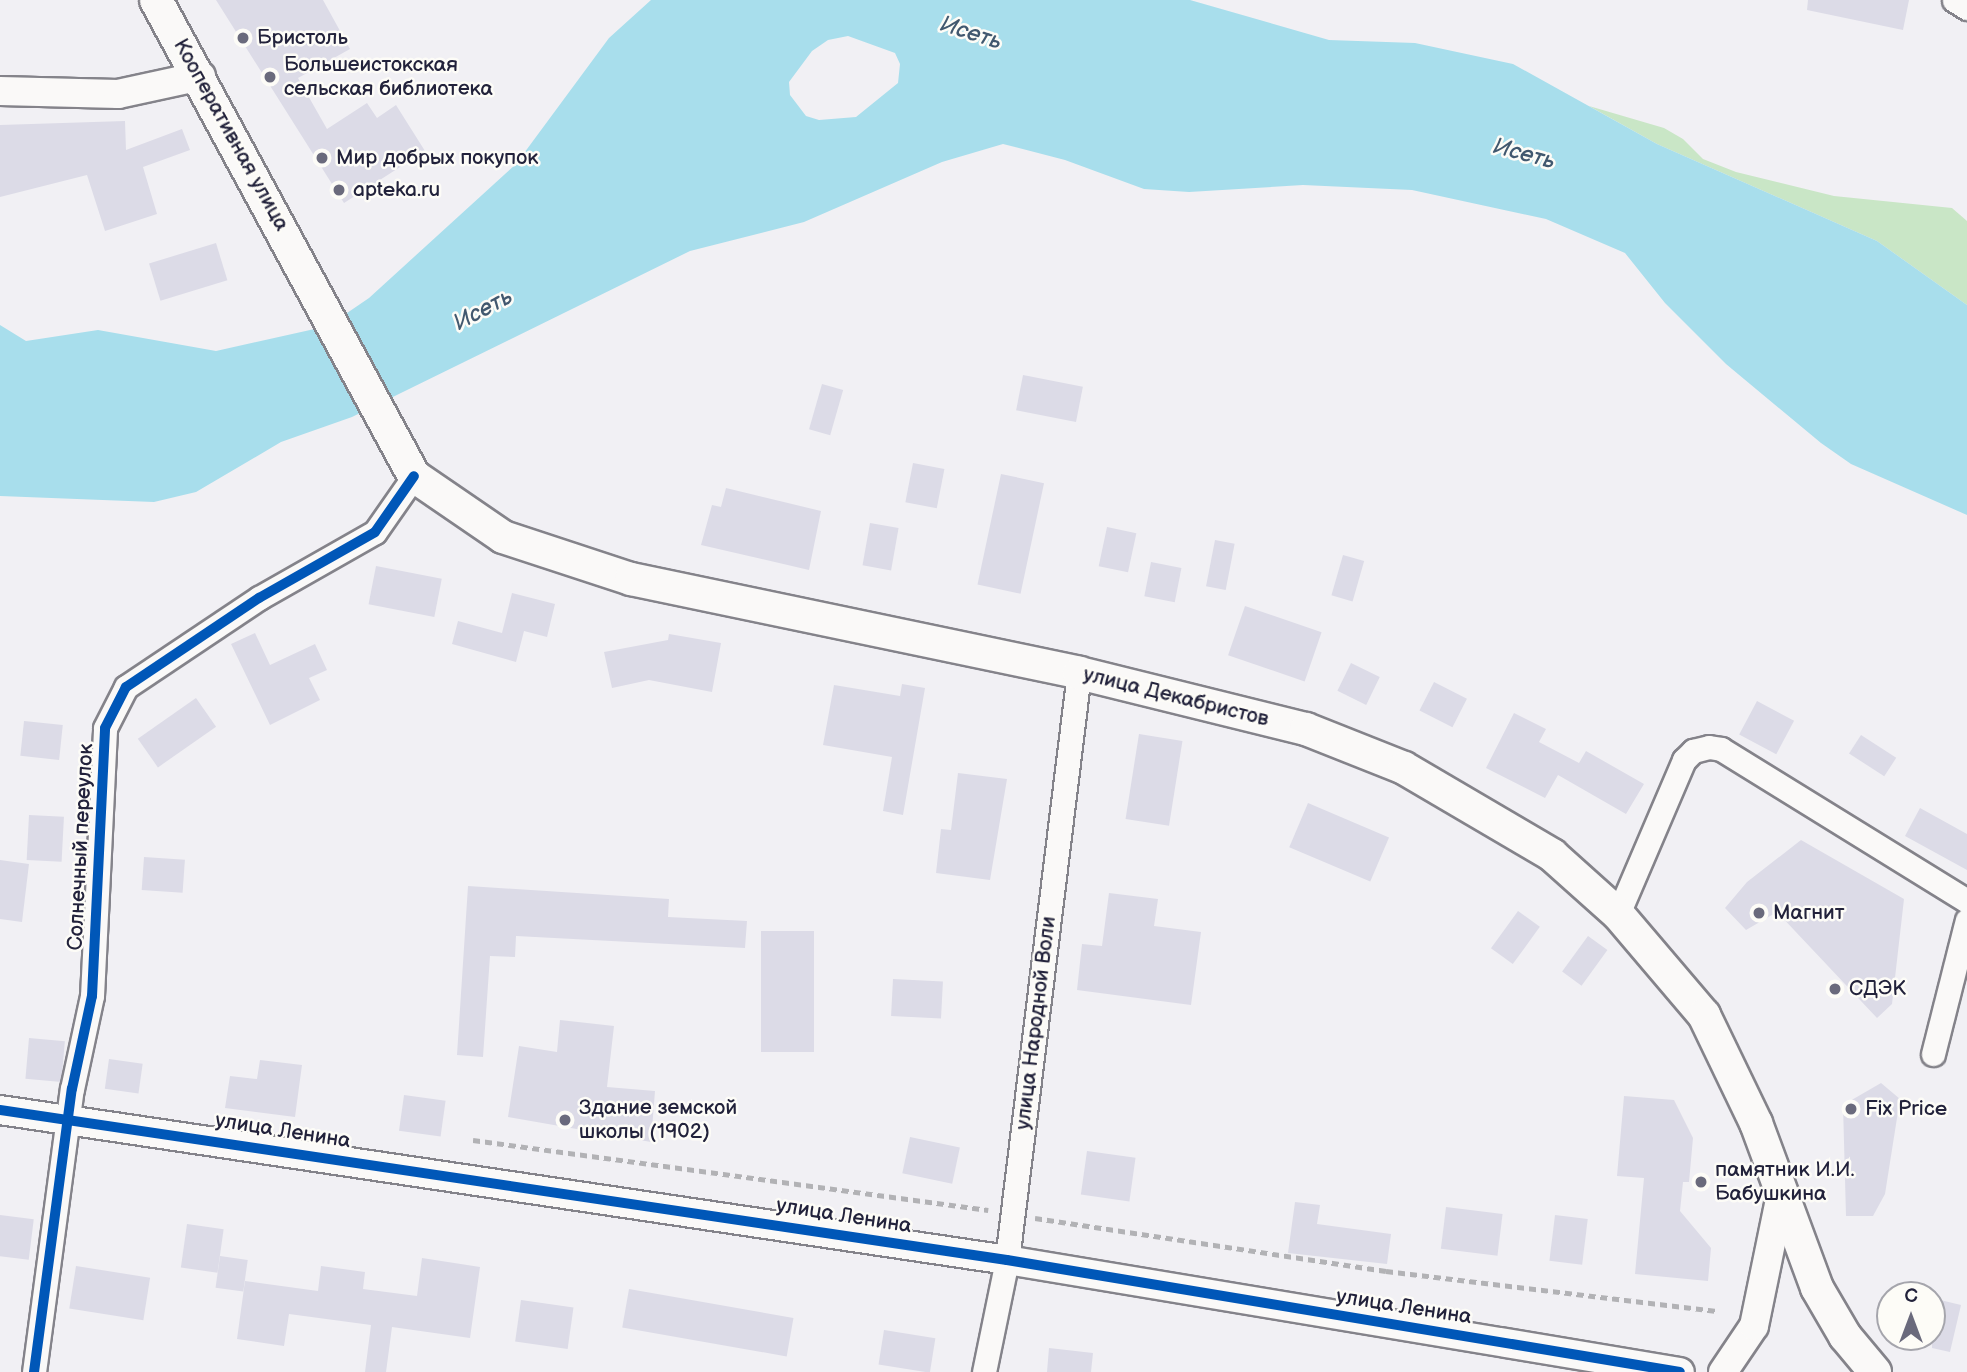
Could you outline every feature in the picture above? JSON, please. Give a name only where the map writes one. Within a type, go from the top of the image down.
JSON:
[{"type":"main road","name":"Кооперативная улица","points":[[156,0],[201,76],[407,464]]},
{"type":"main road","name":"улица Декабристов","points":[[407,464],[503,537],[631,579],[1079,673],[1306,729],[1404,768],[1552,855],[1618,914],[1704,1015],[1756,1123],[1816,1288],[1845,1336],[1875,1372]]},
{"type":"street","points":[[1954,0],[1967,8]]},
{"type":"street","points":[[0,91],[118,94],[201,76]]},
{"type":"street","name":"Солнечный переулок","points":[[34,1372],[68,1118],[92,996],[106,728],[126,687],[248,605],[375,531],[407,464]]},
{"type":"street","name":"улица Народной Воли","points":[[984,1372],[1007,1260],[1079,673]]},
{"type":"street","points":[[1618,914],[1684,760],[1693,751],[1709,747],[1721,749],[1967,901]]},
{"type":"street","points":[[1933,1054],[1967,920]]},
{"type":"street","name":"улица Ленина","points":[[0,1110],[68,1118],[1007,1260],[1679,1372]]},
{"type":"street","points":[[1723,1372],[1754,1326],[1781,1194]]},
{"type":"path","points":[[472,1140],[1013,1213],[1075,1227],[1386,1271],[1717,1311]]},
{"type":"green space","points":[[1589,106],[1664,128],[1683,139],[1703,159],[1736,172],[1834,196],[1952,208],[1967,221],[1967,305],[1877,241],[1657,144]]},
{"type":"water","name":"Исеть","points":[[651,0],[1190,0],[1329,40],[1415,43],[1513,64],[1657,144],[1877,241],[1967,305],[1967,515],[1851,464],[1821,443],[1726,364],[1665,303],[1625,253],[1546,219],[1412,190],[1303,185],[1189,192],[1144,189],[1065,160],[1003,144],[942,162],[804,222],[690,251],[352,417],[281,442],[196,492],[154,502],[0,496],[0,325],[26,341],[98,330],[216,351],[328,326],[369,298],[516,164],[609,38]],"holes":[[[848,36],[895,53],[900,64],[898,83],[856,117],[819,120],[806,116],[790,95],[789,82],[812,51],[828,40]]]},
{"type":"building","points":[[216,0],[323,0],[350,49],[298,78],[327,129],[367,103],[377,118],[396,105],[425,151],[344,203]]},
{"type":"building","points":[[1808,0],[1909,0],[1903,30],[1807,10]]},
{"type":"building","points":[[125,121],[126,150],[182,129],[190,150],[143,167],[157,214],[105,231],[87,175],[0,197],[0,125]]},
{"type":"building","points":[[216,243],[227,280],[160,301],[149,263]]},
{"type":"building","points":[[1023,375],[1083,387],[1076,422],[1016,410]]},
{"type":"building","points":[[822,384],[843,390],[830,435],[809,429]]},
{"type":"building","points":[[913,463],[944,469],[937,508],[905,502]]},
{"type":"building","points":[[1001,474],[1044,483],[1021,594],[978,585]]},
{"type":"building","points":[[726,488],[821,511],[809,570],[701,545],[712,505],[721,507]]},
{"type":"building","points":[[870,523],[899,528],[891,570],[863,565]]},
{"type":"building","points":[[1107,527],[1136,533],[1128,572],[1099,566]]},
{"type":"building","points":[[1215,540],[1235,544],[1226,590],[1206,586]]},
{"type":"building","points":[[1343,555],[1364,561],[1353,601],[1331,595]]},
{"type":"building","points":[[1151,562],[1181,568],[1175,602],[1144,596]]},
{"type":"building","points":[[376,566],[442,579],[434,617],[369,604]]},
{"type":"building","points":[[512,593],[555,604],[547,637],[524,631],[516,662],[452,644],[458,621],[502,633]]},
{"type":"building","points":[[1245,606],[1322,632],[1305,682],[1228,655]]},
{"type":"building","points":[[255,633],[270,665],[315,644],[327,670],[309,678],[320,700],[270,725],[231,644]]},
{"type":"building","points":[[669,634],[721,643],[712,692],[649,680],[612,688],[604,652],[668,640]]},
{"type":"building","points":[[1351,663],[1380,677],[1366,705],[1337,691]]},
{"type":"building","points":[[1434,682],[1467,699],[1452,727],[1419,711]]},
{"type":"building","points":[[902,684],[925,688],[903,815],[883,811],[892,757],[823,745],[834,685],[900,696]]},
{"type":"building","points":[[196,698],[216,727],[158,767],[138,739]]},
{"type":"building","points":[[1757,701],[1794,721],[1776,754],[1739,735]]},
{"type":"building","points":[[1514,713],[1546,729],[1539,742],[1579,763],[1586,751],[1644,784],[1626,814],[1558,775],[1545,798],[1486,768]]},
{"type":"building","points":[[24,721],[63,725],[59,760],[20,756]]},
{"type":"building","points":[[1139,734],[1182,741],[1169,826],[1126,819]]},
{"type":"building","points":[[1861,735],[1896,758],[1884,776],[1849,753]]},
{"type":"building","points":[[958,773],[1007,779],[990,880],[936,873],[941,829],[951,830]]},
{"type":"building","points":[[1308,803],[1389,837],[1370,882],[1289,847]]},
{"type":"building","points":[[1920,808],[1967,834],[1967,870],[1905,836]]},
{"type":"building","points":[[29,815],[64,817],[62,862],[27,860]]},
{"type":"building","points":[[1801,840],[1904,899],[1892,1004],[1877,1018],[1777,912],[1746,930],[1725,908],[1747,882]]},
{"type":"building","points":[[144,857],[185,860],[183,893],[142,890]]},
{"type":"building","points":[[0,860],[29,864],[22,922],[0,919]]},
{"type":"building","points":[[468,886],[669,899],[668,917],[747,921],[745,948],[516,936],[515,957],[490,956],[483,1057],[457,1055]]},
{"type":"building","points":[[1109,893],[1158,899],[1154,926],[1201,932],[1191,1005],[1077,990],[1082,944],[1102,946]]},
{"type":"building","points":[[1518,911],[1540,927],[1513,964],[1491,948]]},
{"type":"building","points":[[761,931],[814,931],[814,1052],[761,1052]]},
{"type":"building","points":[[1588,936],[1607,950],[1582,986],[1562,972]]},
{"type":"building","points":[[893,979],[943,982],[941,1019],[891,1016]]},
{"type":"building","points":[[560,1020],[614,1026],[607,1087],[655,1091],[651,1142],[508,1117],[519,1046],[557,1052]]},
{"type":"building","points":[[29,1038],[65,1041],[61,1082],[25,1079]]},
{"type":"building","points":[[109,1059],[143,1064],[138,1093],[105,1089]]},
{"type":"building","points":[[260,1060],[302,1065],[295,1117],[225,1108],[230,1076],[257,1079]]},
{"type":"building","points":[[1881,1083],[1900,1099],[1885,1194],[1873,1216],[1846,1216],[1843,1105]]},
{"type":"building","points":[[404,1095],[446,1101],[441,1136],[399,1131]]},
{"type":"building","points":[[1624,1096],[1674,1100],[1693,1138],[1689,1182],[1683,1182],[1680,1211],[1711,1248],[1708,1281],[1635,1274],[1644,1178],[1617,1176]]},
{"type":"building","points":[[910,1137],[960,1148],[952,1184],[902,1173]]},
{"type":"building","points":[[1087,1151],[1136,1158],[1129,1201],[1081,1195]]},
{"type":"building","points":[[1295,1202],[1320,1205],[1317,1224],[1391,1234],[1387,1264],[1288,1253]]},
{"type":"building","points":[[1446,1207],[1503,1214],[1497,1256],[1441,1249]]},
{"type":"building","points":[[0,1215],[34,1219],[29,1260],[0,1256]]},
{"type":"building","points":[[1555,1215],[1588,1219],[1582,1265],[1549,1261]]},
{"type":"building","points":[[187,1224],[224,1229],[218,1273],[181,1268]]},
{"type":"building","points":[[220,1256],[248,1260],[243,1292],[216,1288]]},
{"type":"building","points":[[422,1258],[480,1267],[470,1338],[392,1327],[386,1372],[365,1372],[371,1325],[289,1314],[284,1346],[237,1339],[245,1281],[318,1291],[321,1266],[365,1272],[363,1289],[417,1296]]},
{"type":"building","points":[[76,1266],[150,1278],[143,1320],[69,1308]]},
{"type":"building","points":[[629,1289],[793,1318],[787,1356],[622,1327]]},
{"type":"building","points":[[521,1300],[573,1307],[568,1349],[515,1342]]},
{"type":"building","points":[[1946,1301],[1961,1305],[1950,1352],[1946,1351]]},
{"type":"building","points":[[884,1330],[935,1338],[930,1372],[879,1365]]},
{"type":"building","points":[[1049,1348],[1093,1353],[1091,1372],[1047,1372]]},
{"type":"cycle path","points":[[34,1372],[72,1089],[92,996],[105,728],[126,687],[259,598],[375,532],[414,476]]},
{"type":"cycle path","points":[[0,1110],[1007,1260],[1680,1372]]},
{"type":"place","name":"Бристоль","points":[[243,38]]},
{"type":"place","name":"Большеистокская сельская библиотека","points":[[270,77]]},
{"type":"place","name":"Мир добрых покупок","points":[[322,158]]},
{"type":"place","name":"apteka.ru","points":[[339,190]]},
{"type":"place","name":"Магнит","points":[[1759,913]]},
{"type":"place","name":"СДЭК","points":[[1835,989]]},
{"type":"place","name":"Fix Price","points":[[1851,1109]]},
{"type":"place","name":"Здание земской школы (1902)","points":[[565,1120]]},
{"type":"place","name":"памятник И.И. Бабушкина","points":[[1701,1182]]}]
